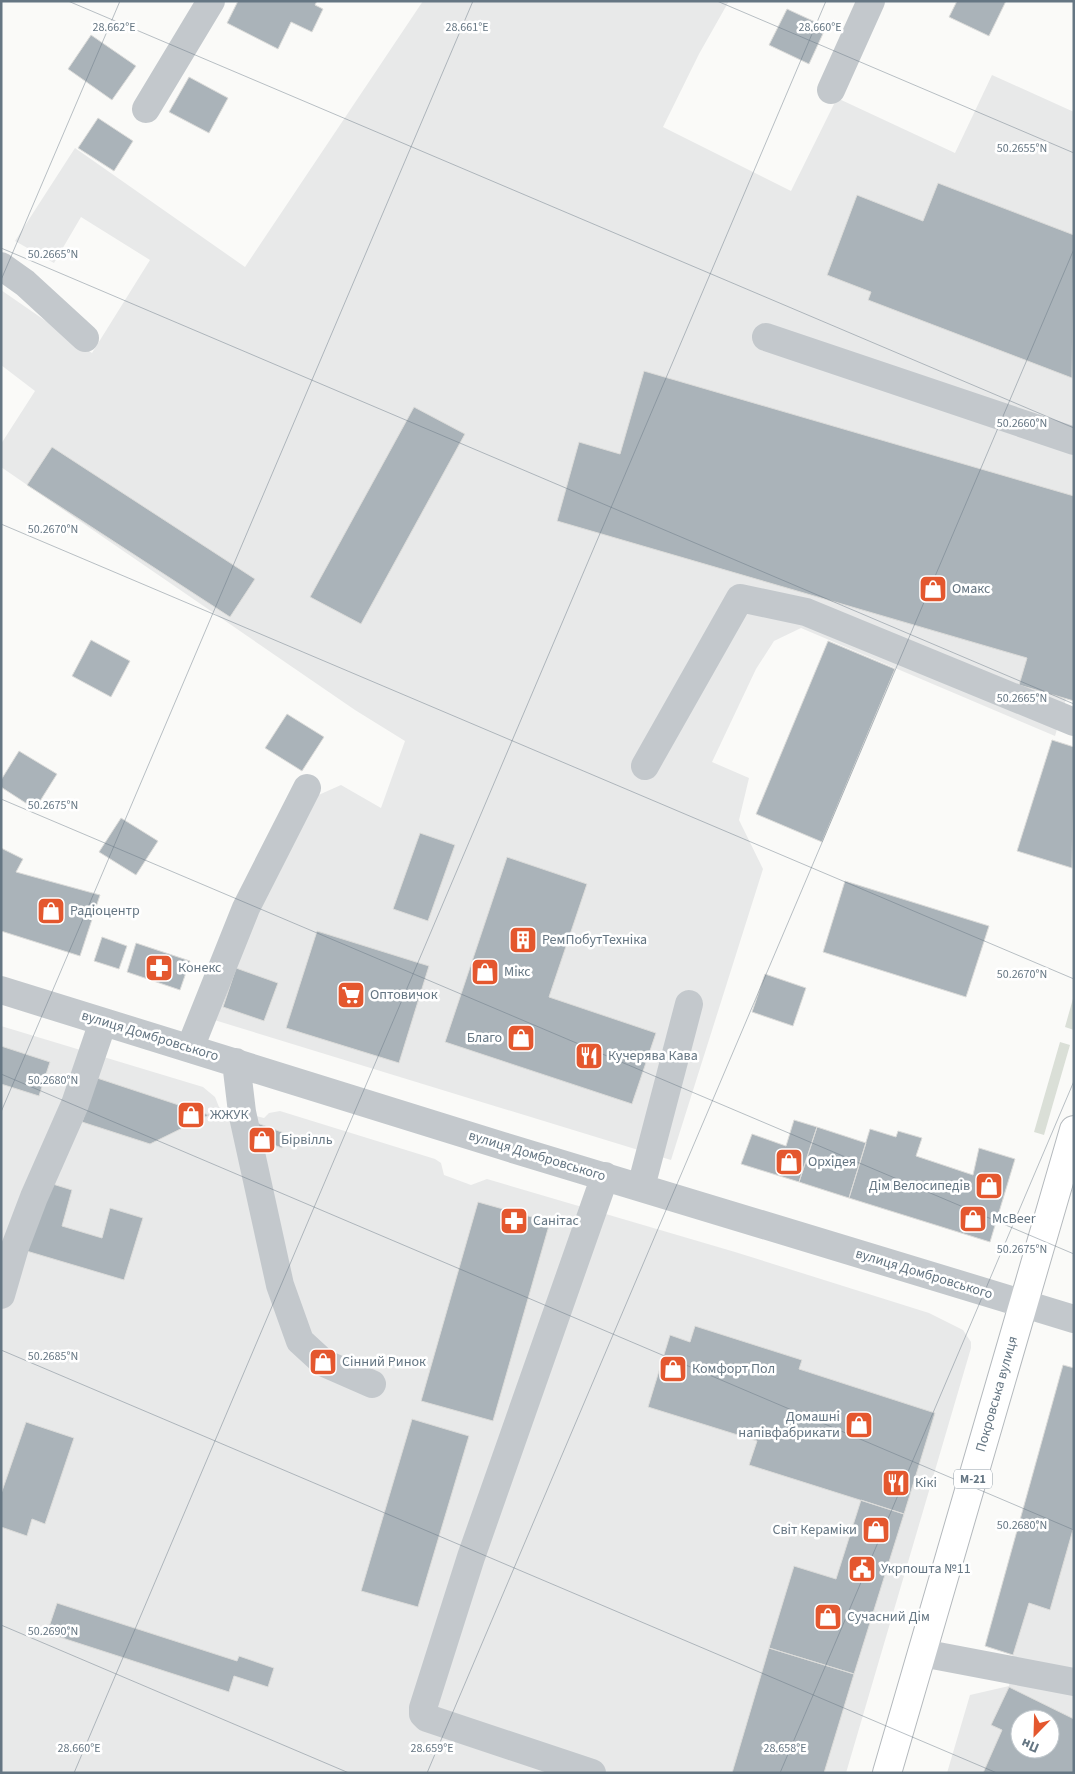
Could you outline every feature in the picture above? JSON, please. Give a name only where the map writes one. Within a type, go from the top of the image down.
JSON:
[{"type":"highway","name":"Покровська вулиця","points":[[887,1773],[1074,1130]]},
{"type":"street","points":[[146,109],[211,1]]},
{"type":"street","points":[[831,90],[871,1]]},
{"type":"street","points":[[1,266],[25,283],[85,338]]},
{"type":"street","points":[[766,337],[1074,441]]},
{"type":"street","points":[[645,766],[740,598],[806,612],[1074,722]]},
{"type":"street","points":[[190,1048],[246,908],[307,788]]},
{"type":"street","name":"вулиця Домбровського","points":[[1,990],[1074,1319]]},
{"type":"street","points":[[641,1187],[689,1004]]},
{"type":"street","points":[[1,1296],[15,1247],[34,1197],[75,1104],[103,1022]]},
{"type":"street","points":[[236,1062],[242,1112],[280,1285],[300,1341],[324,1362],[372,1384]]},
{"type":"street","points":[[592,1773],[427,1718],[423,1714],[422,1708],[471,1557],[604,1176]]},
{"type":"street","points":[[922,1653],[1074,1682]]},
{"type":"shaded area","points":[[423,1],[729,1],[699,54],[663,127],[791,191],[837,98],[955,153],[992,75],[1074,112],[1074,672],[1055,736],[801,628],[774,641],[756,669],[712,762],[749,778],[739,820],[763,869],[671,1160],[211,1019],[244,935],[314,797],[341,785],[381,808],[405,741],[355,710],[1,467],[1,444],[35,391],[1,365],[1,290],[92,353],[150,260],[81,217],[54,263],[15,241],[75,148],[245,267]]},
{"type":"shaded area","points":[[1074,995],[1074,1030],[1065,1027]]},
{"type":"shaded area","name":"Сінний Ринок","points":[[1,1026],[203,1087],[215,1097],[219,1107],[264,1118],[269,1113],[280,1111],[435,1159],[441,1163],[444,1175],[471,1185],[487,1179],[735,1252],[929,1313],[963,1330],[971,1342],[971,1348],[846,1773],[1,1773]]},
{"type":"shaded area","points":[[1060,1042],[1070,1045],[1044,1135],[1034,1132]]},
{"type":"shaded area","points":[[1074,1368],[1074,1773],[947,1773],[970,1695],[1009,1686],[1013,1655],[985,1646]]},
{"type":"building","points":[[238,1],[317,1],[315,5],[323,9],[312,32],[291,22],[278,49],[227,23]]},
{"type":"building","points":[[957,1],[1006,1],[989,36],[949,17]]},
{"type":"building","points":[[787,9],[826,27],[809,64],[769,45]]},
{"type":"building","points":[[91,35],[136,66],[112,100],[68,69]]},
{"type":"building","points":[[189,77],[228,98],[209,133],[169,112]]},
{"type":"building","points":[[98,118],[133,141],[114,171],[78,148]]},
{"type":"building","points":[[938,183],[1074,235],[1072,378],[868,300],[871,292],[827,275],[857,195],[923,221]]},
{"type":"building","name":"Омакс","points":[[644,371],[1074,496],[1074,701],[1019,685],[1027,658],[557,521],[579,442],[620,454]]},
{"type":"building","points":[[414,407],[465,434],[361,624],[310,597]]},
{"type":"building","points":[[52,447],[255,579],[230,617],[27,485]]},
{"type":"building","points":[[91,640],[130,661],[111,697],[72,676]]},
{"type":"building","points":[[828,641],[895,669],[822,842],[756,814]]},
{"type":"building","points":[[287,714],[324,737],[302,771],[265,748]]},
{"type":"building","points":[[1052,740],[1074,747],[1072,868],[1017,851]]},
{"type":"building","points":[[19,751],[57,774],[35,809],[1,787],[1,780]]},
{"type":"building","points":[[121,818],[158,841],[136,875],[99,852]]},
{"type":"building","points":[[420,833],[455,845],[428,921],[393,909]]},
{"type":"building","points":[[1,848],[23,859],[16,872],[100,895],[80,956],[1,931]]},
{"type":"building","name":"РемПобутТехніка","points":[[507,857],[587,884],[549,997],[656,1033],[632,1104],[445,1042]]},
{"type":"building","points":[[845,881],[989,926],[966,997],[823,952]]},
{"type":"building","points":[[317,931],[429,966],[399,1063],[286,1028]]},
{"type":"building","points":[[102,937],[127,946],[119,969],[94,961]]},
{"type":"building","points":[[136,943],[190,961],[180,990],[127,972]]},
{"type":"building","points":[[236,968],[278,983],[264,1021],[223,1007]]},
{"type":"building","points":[[765,974],[806,988],[793,1026],[752,1012]]},
{"type":"building","points":[[1,1046],[50,1062],[39,1096],[1,1084]]},
{"type":"building","points":[[97,1078],[209,1115],[150,1144],[82,1122]]},
{"type":"building","points":[[794,1120],[817,1127],[799,1182],[741,1164],[752,1134],[786,1146]]},
{"type":"building","points":[[257,1123],[287,1134],[282,1148],[252,1137]]},
{"type":"building","points":[[817,1127],[866,1143],[849,1198],[799,1182]]},
{"type":"building","points":[[870,1129],[896,1137],[898,1131],[922,1138],[916,1156],[973,1175],[979,1148],[1015,1159],[990,1242],[849,1198]]},
{"type":"building","points":[[43,1181],[72,1190],[62,1226],[102,1238],[110,1208],[143,1218],[124,1280],[23,1250]]},
{"type":"building","points":[[478,1202],[550,1222],[493,1421],[421,1401]]},
{"type":"building","points":[[695,1326],[802,1360],[799,1369],[935,1413],[904,1514],[749,1465],[757,1441],[648,1407],[670,1335],[690,1342]]},
{"type":"building","points":[[1063,1365],[1074,1368],[1074,1526],[1050,1610],[1029,1603],[1013,1655],[985,1646]]},
{"type":"building","points":[[412,1419],[469,1436],[418,1607],[361,1591]]},
{"type":"building","points":[[26,1422],[74,1438],[45,1524],[32,1519],[27,1536],[1,1527],[1,1494]]},
{"type":"building","points":[[861,1500],[904,1514],[854,1674],[769,1648],[794,1566],[836,1579]]},
{"type":"building","points":[[57,1603],[237,1661],[239,1656],[274,1668],[268,1687],[234,1676],[229,1692],[47,1633]]},
{"type":"building","points":[[769,1648],[854,1674],[824,1773],[732,1773]]},
{"type":"building","points":[[1009,1687],[1054,1709],[1010,1709],[1010,1759],[1060,1759],[1060,1712],[1074,1719],[1074,1773],[983,1773],[1002,1730],[991,1725]]},
{"type":"place","name":"Омакс","points":[[933,589]]},
{"type":"place","name":"Радіоцентр","points":[[51,911]]},
{"type":"place","name":"РемПобутТехніка","points":[[523,940]]},
{"type":"place","name":"Конекс","points":[[159,968]]},
{"type":"place","name":"Мікс","points":[[485,972]]},
{"type":"place","name":"Оптовичок","points":[[351,995]]},
{"type":"place","name":"Благо","points":[[521,1038]]},
{"type":"place","name":"Кучерява Кава","points":[[589,1056]]},
{"type":"place","name":"ЖЖУК","points":[[191,1115]]},
{"type":"place","name":"Бірвілль","points":[[262,1140]]},
{"type":"place","name":"Орхідея","points":[[789,1162]]},
{"type":"place","name":"Дім Велосипедів","points":[[989,1186]]},
{"type":"place","name":"McBeer","points":[[973,1219]]},
{"type":"place","name":"Санітас","points":[[514,1221]]},
{"type":"place","name":"Сінний Ринок","points":[[323,1362]]},
{"type":"place","name":"Комфорт Пол","points":[[673,1369]]},
{"type":"place","name":"Домашні напівфабрикати","points":[[859,1425]]},
{"type":"place","name":"Кікі","points":[[896,1483]]},
{"type":"place","name":"Світ Кераміки","points":[[876,1530]]},
{"type":"place","name":"Укрпошта №11","points":[[862,1569]]},
{"type":"place","name":"Сучасний Дім","points":[[828,1617]]}]
